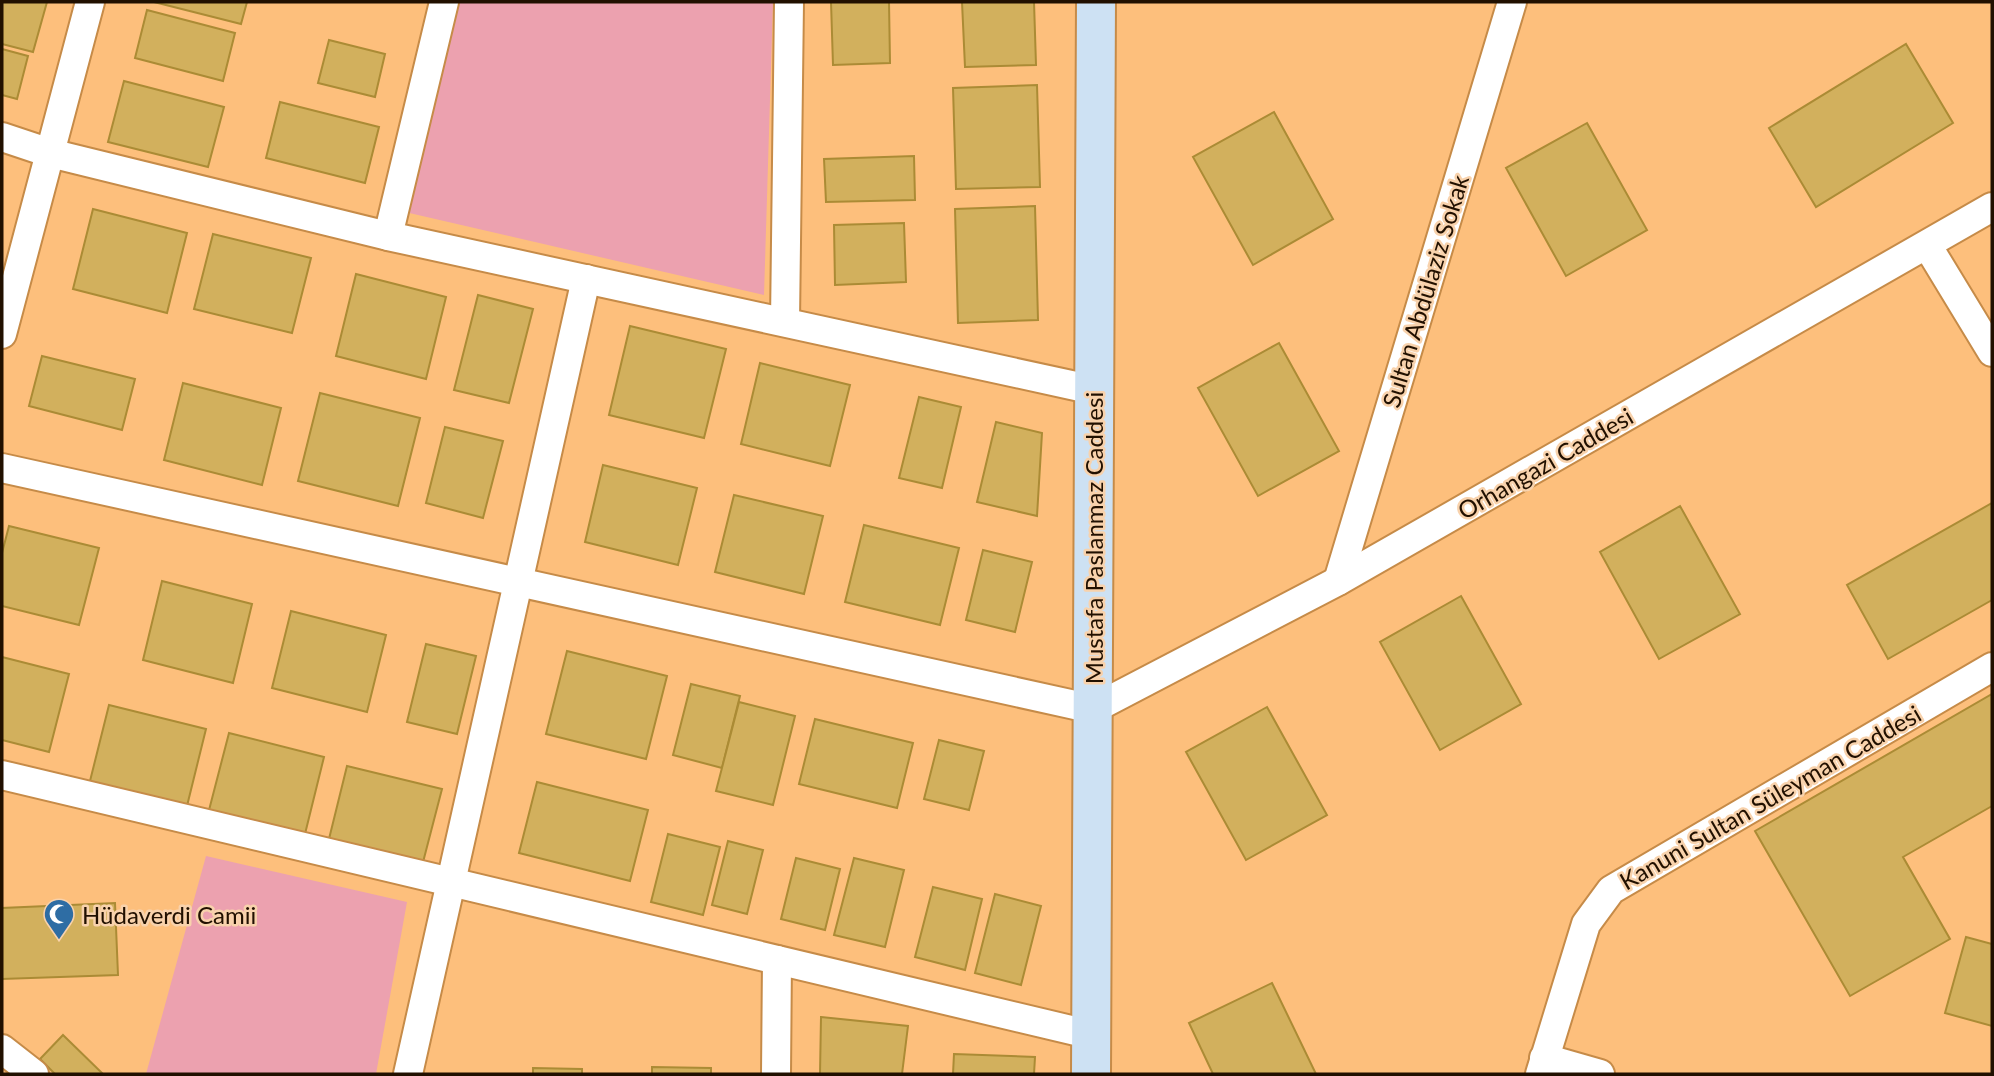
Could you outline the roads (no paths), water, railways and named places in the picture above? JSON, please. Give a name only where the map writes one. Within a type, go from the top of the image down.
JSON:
[{"type":"street","points":[[2,334],[90,2]]},
{"type":"street","points":[[387,236],[444,2]]},
{"type":"street","points":[[785,322],[789,2]]},
{"type":"street","name":"Mustafa Paslanmaz Caddesi","points":[[1091,1074],[1096,2]]},
{"type":"street","name":"Sultan Abdülaziz Sokak","points":[[1338,581],[1512,2]]},
{"type":"street","points":[[2,137],[50,153],[387,236],[1094,390]]},
{"type":"street","name":"Orhangazi Caddesi","points":[[1093,709],[1338,581],[1992,207]]},
{"type":"street","points":[[1927,245],[1992,352]]},
{"type":"street","points":[[408,1074],[586,279]]},
{"type":"street","points":[[2,468],[1093,709]]},
{"type":"street","name":"Kanuni Sultan Süleyman Caddesi","points":[[1542,1066],[1586,924],[1611,890],[1992,667]]},
{"type":"street","points":[[2,775],[1091,1035]]},
{"type":"street","points":[[776,1074],[777,960]]},
{"type":"street","points":[[2,1049],[34,1074]]},
{"type":"street","points":[[1542,1066],[1601,1074]]},
{"type":"place","name":"Hüdaverdi Camii","points":[[59,941]]}]
